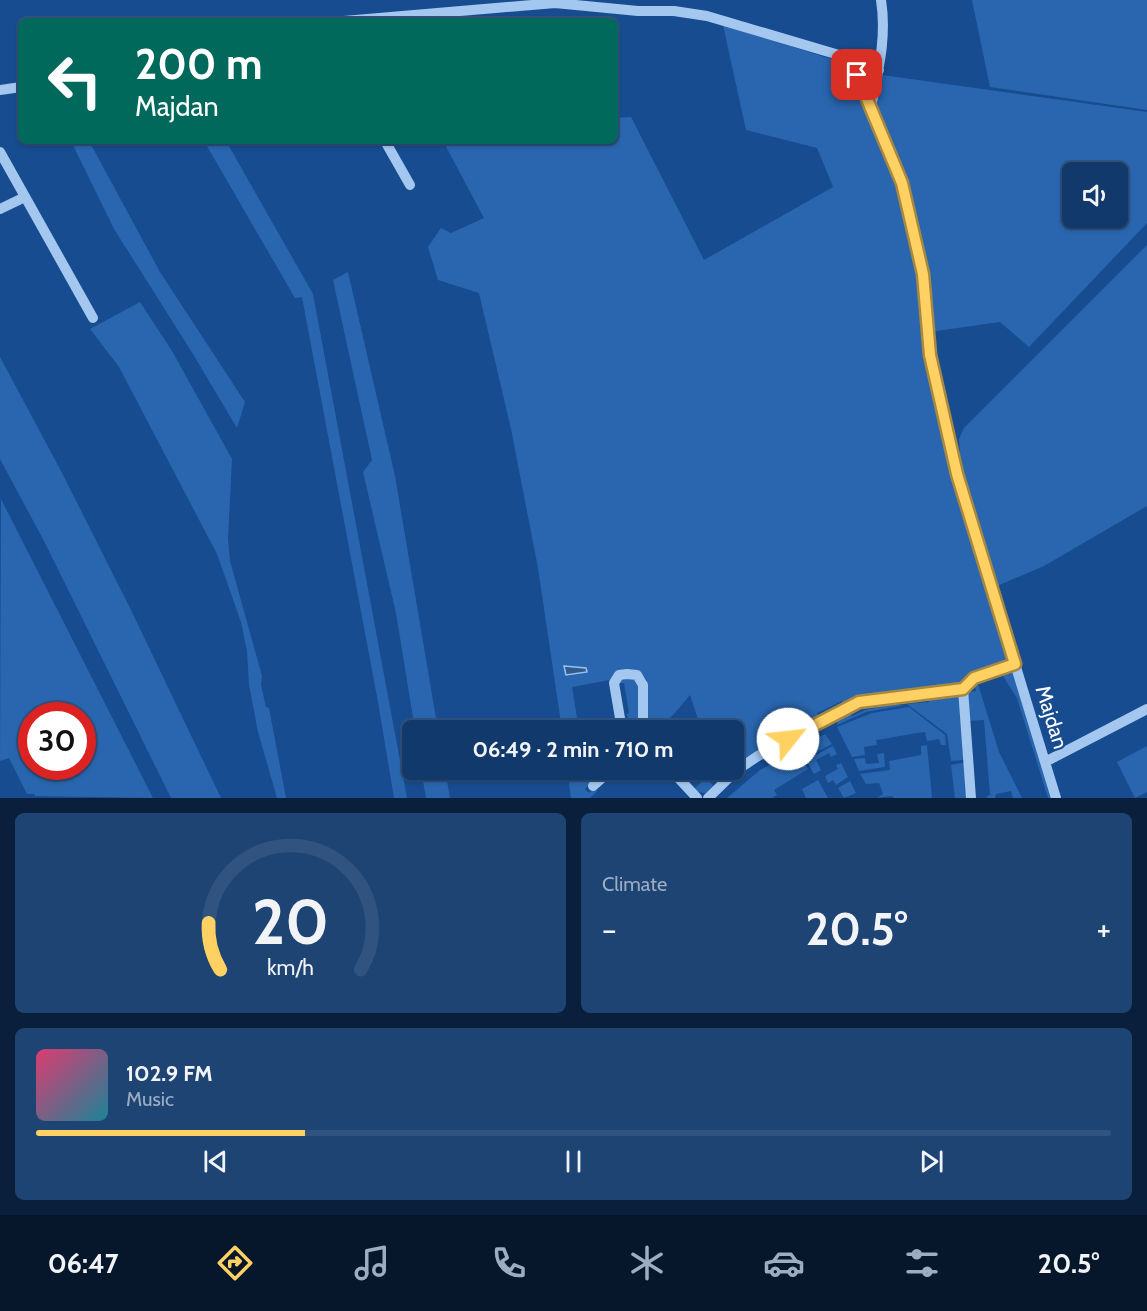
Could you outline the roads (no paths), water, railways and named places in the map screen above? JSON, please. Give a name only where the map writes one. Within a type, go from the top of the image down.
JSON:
[{"type":"street","points":[[870,108],[884,44],[881,0]]},
{"type":"street","points":[[379,18],[555,3],[638,11],[674,11],[707,16],[851,59],[879,70]]},
{"type":"street","name":"Majdan","points":[[851,59],[902,183],[923,274],[930,355],[957,474],[1056,798]]},
{"type":"street","points":[[0,90],[18,87]]},
{"type":"street","points":[[387,144],[410,185]]},
{"type":"street","points":[[0,152],[93,318]]},
{"type":"street","points":[[0,209],[25,197]]},
{"type":"street","points":[[708,798],[737,770],[758,756],[849,706],[870,699],[963,689],[974,678],[1015,664]]},
{"type":"street","points":[[620,720],[614,683],[619,675],[627,674],[637,675],[643,685],[643,720]]},
{"type":"street","points":[[963,689],[971,798]]},
{"type":"street","points":[[1045,762],[1147,708]]},
{"type":"street","points":[[593,786],[600,780]]},
{"type":"street","points":[[680,780],[696,797]]}]
